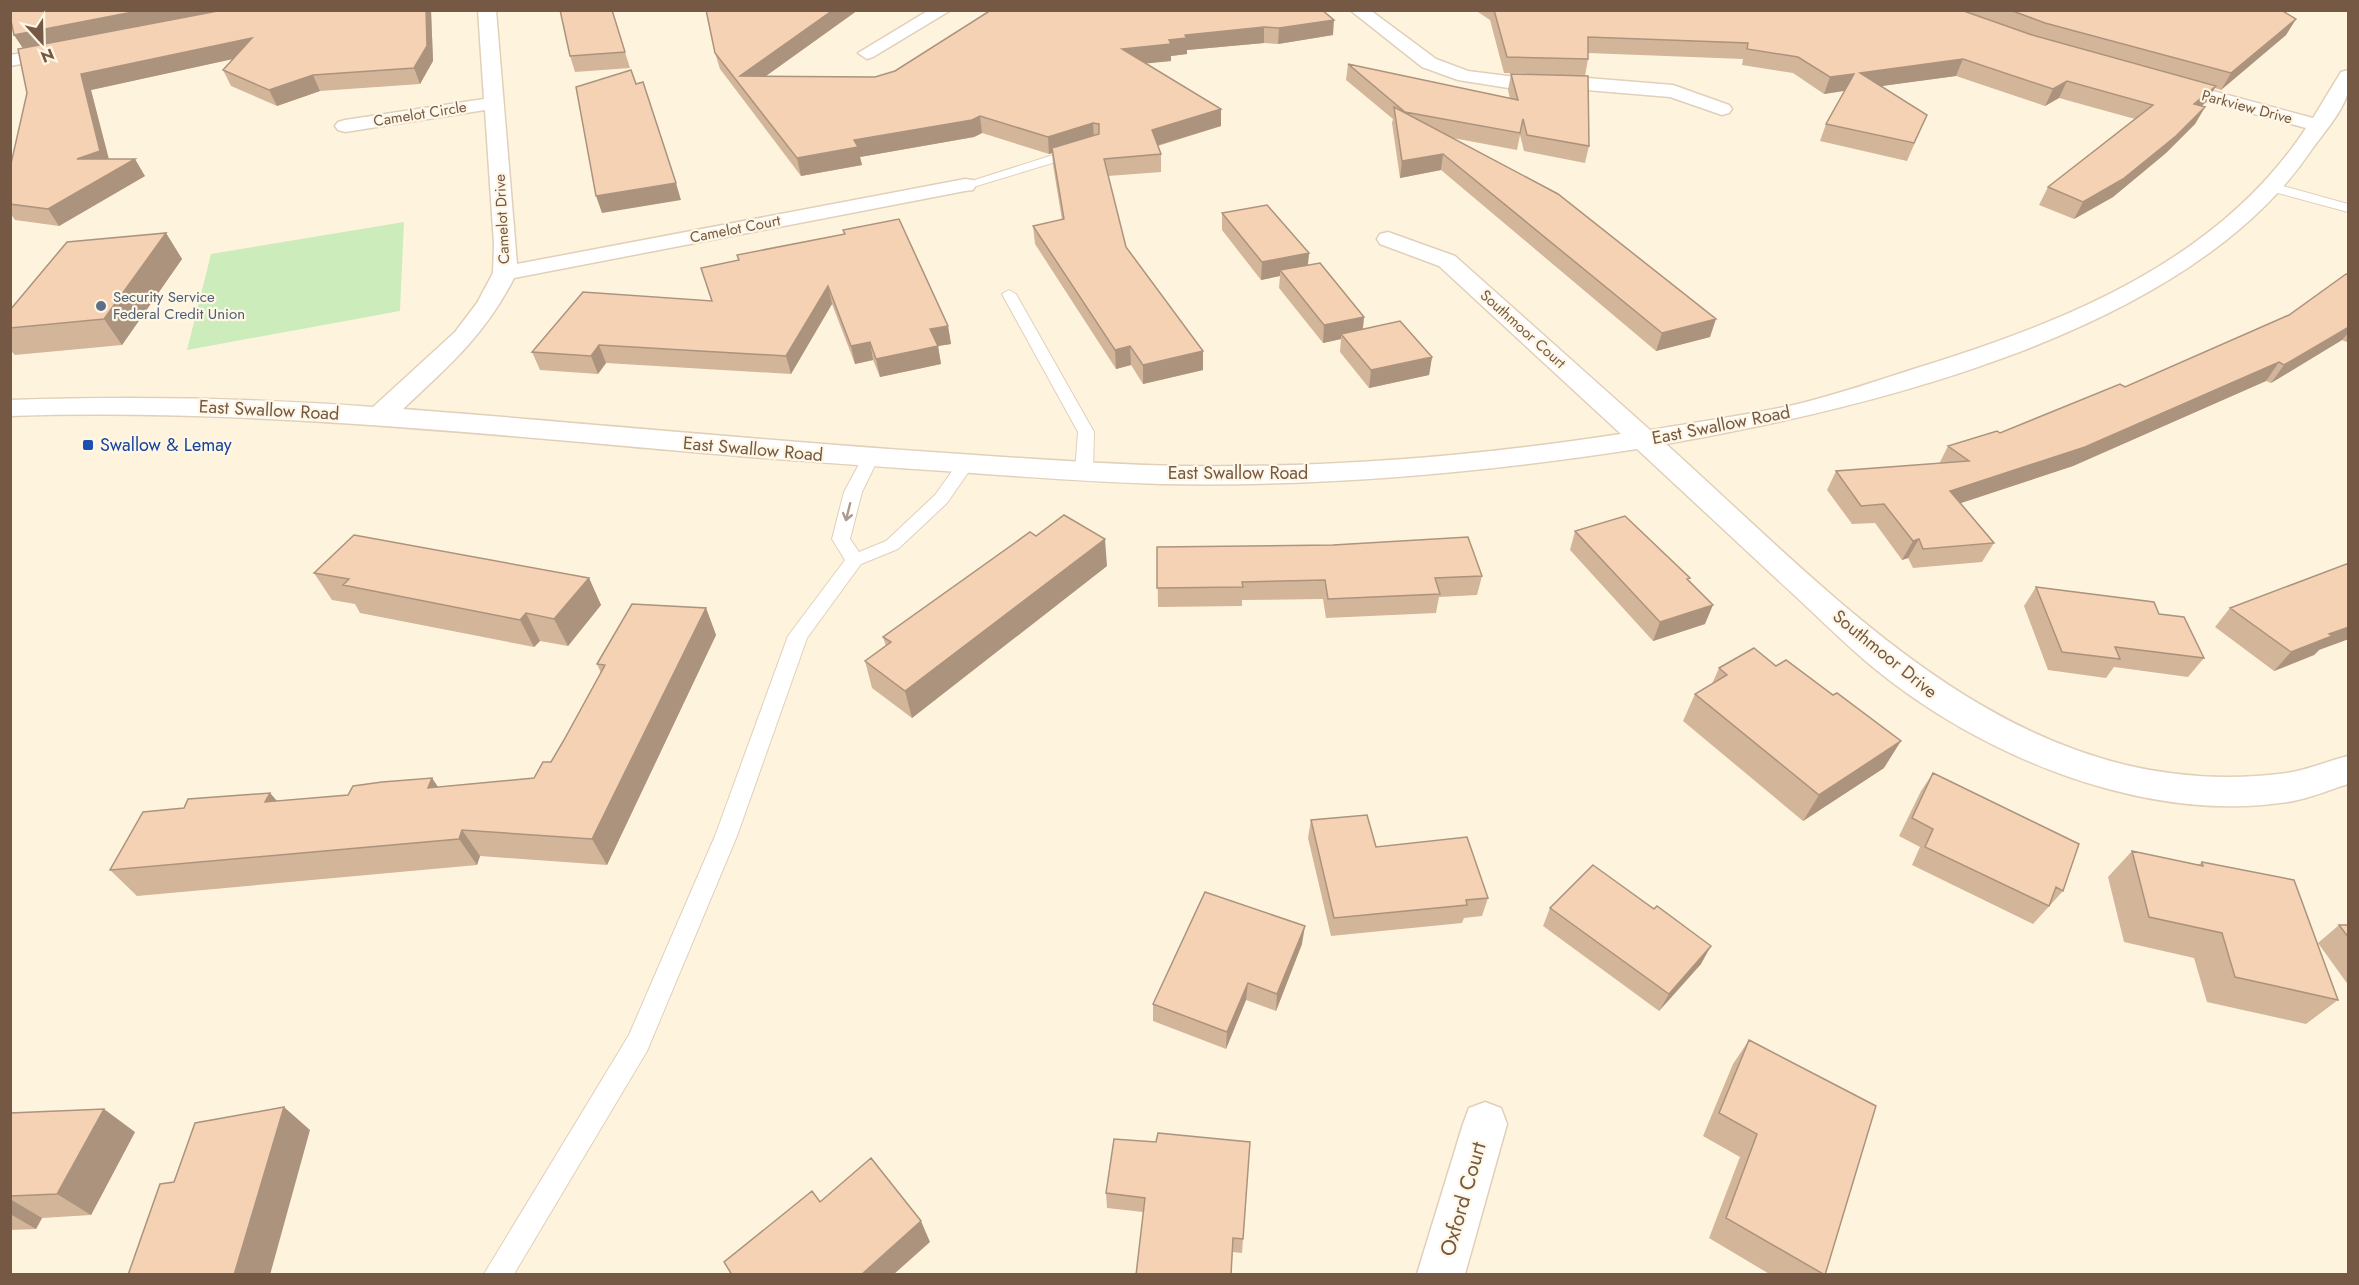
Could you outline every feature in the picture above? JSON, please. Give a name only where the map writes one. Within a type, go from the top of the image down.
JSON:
[{"type":"street","name":"Camelot Drive","points":[[381,415],[464,337],[488,304],[505,273],[506,244],[487,10]]},
{"type":"street","points":[[867,53],[943,10]]},
{"type":"street","points":[[1358,10],[1429,63],[1465,76],[1515,83],[1563,82],[1673,92],[1722,109]]},
{"type":"street","points":[[10,61],[79,48]]},
{"type":"street","name":"East Swallow Road","points":[[13,410],[146,405],[381,415],[870,459],[1084,472],[1218,475],[1363,471],[1543,454],[1646,440],[1808,409],[1960,364],[2050,330],[2124,295],[2188,258],[2238,221],[2272,187],[2320,126],[2349,76]]},
{"type":"street","name":"Parkview Drive","points":[[2147,79],[2320,126]]},
{"type":"street","name":"Camelot Circle","points":[[345,126],[494,103]]},
{"type":"street","name":"Camelot Court","points":[[505,273],[965,185]]},
{"type":"street","name":"Southmoor Court","points":[[1388,239],[1447,261],[1646,440]]},
{"type":"street","name":"Southmoor Drive","points":[[1646,440],[1881,656],[1922,689],[1960,713],[2014,740],[2084,767],[2156,785],[2226,792],[2268,791],[2316,783],[2349,770]]},
{"type":"street","name":"Oxford Court","points":[[1442,1275],[1485,1124]]},
{"type":"lane","points":[[965,185],[1095,146]]},
{"type":"lane","points":[[2272,187],[2349,208]]},
{"type":"lane","points":[[1009,294],[1086,432],[1084,472]]},
{"type":"lane","points":[[855,560],[841,539],[853,492],[870,459]]},
{"type":"lane","points":[[498,1275],[639,1043],[726,836],[798,636],[855,560],[892,545],[941,499],[966,464]]},
{"type":"green space","points":[[404,222],[400,311],[187,350],[211,254]]},
{"type":"building","points":[[10,10],[143,10],[14,35]]},
{"type":"building","points":[[223,10],[426,10],[427,46],[414,68],[313,75],[269,90],[223,70],[252,38],[81,74],[100,151],[77,159],[135,159],[48,209],[10,204],[10,168],[27,93],[18,49]]},
{"type":"building","points":[[560,10],[612,10],[625,52],[570,56]]},
{"type":"building","points":[[706,10],[833,10],[740,76],[875,77],[895,71],[991,10],[1322,10],[1334,20],[1279,28],[1264,27],[1185,35],[1187,38],[1169,40],[1171,44],[1122,49],[1221,109],[1152,130],[1161,154],[1104,159],[1126,247],[1203,351],[1143,365],[1130,346],[1115,350],[1033,226],[1064,219],[1052,148],[1099,134],[1099,124],[1093,123],[1048,137],[980,116],[972,120],[854,140],[858,147],[797,158],[715,53]]},
{"type":"building","points":[[1494,10],[1961,10],[2032,35],[2216,86],[2194,104],[2205,107],[2176,136],[2123,179],[2083,202],[2048,187],[2153,105],[2067,81],[2053,89],[1963,59],[1860,73],[1927,115],[1914,143],[1826,124],[1854,74],[1830,77],[1798,57],[1747,49],[1748,43],[1588,37],[1588,59],[1507,57]]},
{"type":"building","points":[[2010,10],[2281,10],[2296,19],[2231,73],[2045,23]]},
{"type":"building","points":[[1348,64],[1518,100],[1511,74],[1588,76],[1589,146],[1527,135],[1523,119],[1520,133],[1405,112]]},
{"type":"building","points":[[631,70],[636,84],[643,82],[676,183],[596,196],[576,87]]},
{"type":"building","points":[[1394,107],[1558,194],[1716,319],[1662,333],[1443,154],[1402,161]]},
{"type":"building","points":[[1267,205],[1309,253],[1262,262],[1222,213]]},
{"type":"building","points":[[899,219],[948,326],[930,329],[938,346],[876,359],[870,342],[851,346],[828,286],[786,356],[599,345],[591,356],[532,352],[583,292],[712,301],[701,268],[739,260],[737,255],[845,234],[843,230]]},
{"type":"building","points":[[166,233],[104,319],[10,328],[10,310],[67,242]]},
{"type":"building","points":[[1320,263],[1364,317],[1324,325],[1280,270]]},
{"type":"building","points":[[2346,274],[2349,275],[2349,327],[2284,365],[2279,362],[2085,447],[1950,491],[1994,543],[1923,549],[1919,539],[1913,541],[1884,504],[1861,506],[1836,471],[1969,461],[1948,446],[1997,431],[2000,433],[2120,384],[2125,387],[2289,315]]},
{"type":"building","points":[[1400,321],[1432,357],[1371,370],[1341,334]]},
{"type":"building","points":[[1064,515],[1105,539],[905,691],[865,661],[891,642],[883,637],[1030,532],[1036,536]]},
{"type":"building","points":[[1625,516],[1690,578],[1687,579],[1713,605],[1660,622],[1575,531]]},
{"type":"building","points":[[354,535],[589,578],[554,619],[526,613],[520,620],[343,585],[349,579],[314,573]]},
{"type":"building","points":[[1468,537],[1482,576],[1435,578],[1440,594],[1328,599],[1325,580],[1242,582],[1243,587],[1157,588],[1157,547],[1333,545]]},
{"type":"building","points":[[2349,563],[2349,627],[2291,652],[2230,608]]},
{"type":"building","points":[[2036,587],[2154,602],[2159,614],[2184,617],[2204,658],[2115,647],[2120,659],[2062,652]]},
{"type":"building","points":[[632,604],[706,608],[592,839],[462,830],[459,839],[110,870],[143,812],[184,808],[188,799],[270,793],[265,802],[348,795],[353,786],[382,782],[432,778],[428,788],[534,778],[543,762],[551,762],[564,740],[605,665],[597,664]]},
{"type":"building","points":[[1754,648],[1776,666],[1786,660],[1833,695],[1837,693],[1901,741],[1819,795],[1695,694],[1727,675],[1719,668]]},
{"type":"building","points":[[1933,773],[2079,844],[2063,891],[2056,887],[2049,906],[1925,847],[1933,829],[1912,818]]},
{"type":"building","points":[[1367,815],[1376,847],[1467,837],[1488,898],[1466,900],[1467,905],[1334,918],[1311,820]]},
{"type":"building","points":[[2132,851],[2203,866],[2202,862],[2294,880],[2338,1000],[2235,977],[2222,933],[2149,917]]},
{"type":"building","points":[[1593,865],[1654,909],[1657,906],[1711,946],[1669,994],[1550,908]]},
{"type":"building","points":[[1205,892],[1305,926],[1277,994],[1248,983],[1227,1032],[1153,1004]]},
{"type":"building","points":[[2339,925],[2349,925],[2349,938]]},
{"type":"building","points":[[1749,1040],[1876,1106],[1825,1275],[1726,1218],[1757,1134],[1719,1113]]},
{"type":"building","points":[[284,1107],[234,1275],[128,1275],[160,1184],[174,1182],[195,1123]]},
{"type":"building","points":[[104,1109],[57,1194],[10,1196],[10,1113]]},
{"type":"building","points":[[1158,1133],[1250,1142],[1243,1239],[1233,1238],[1231,1275],[1136,1275],[1145,1198],[1106,1193],[1114,1139],[1156,1142]]},
{"type":"building","points":[[871,1158],[921,1221],[861,1275],[732,1275],[724,1262],[812,1191],[820,1202]]},
{"type":"place","name":"Security Service Federal Credit Union","points":[[101,306]]},
{"type":"place","name":"Swallow & Lemay","points":[[88,445]]}]
